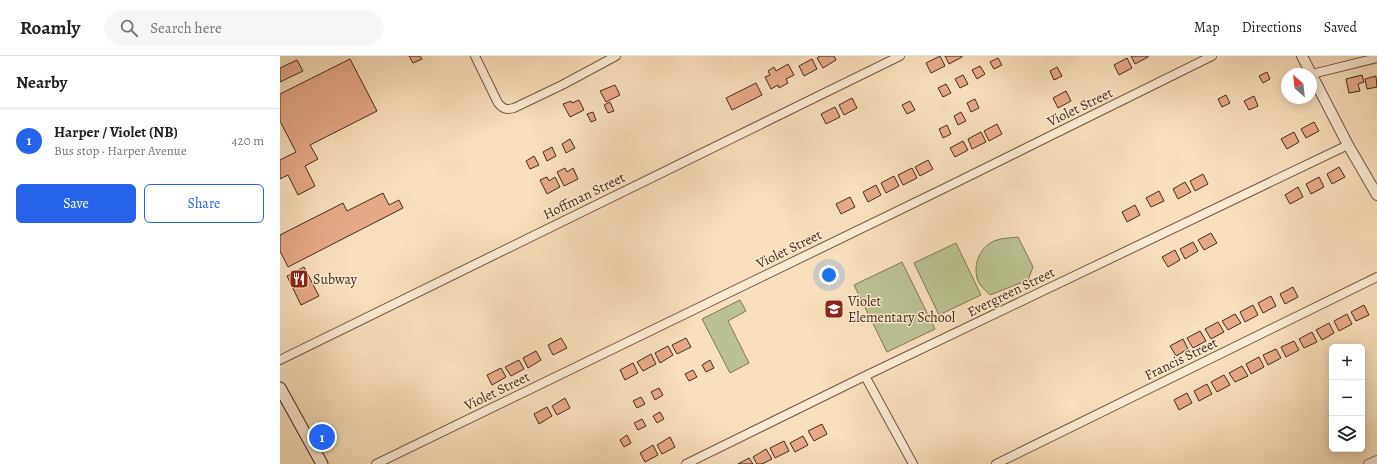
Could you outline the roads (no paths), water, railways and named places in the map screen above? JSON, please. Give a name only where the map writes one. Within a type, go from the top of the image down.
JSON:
[{"type":"main road","points":[[280,388],[322,464]]},
{"type":"street","points":[[475,56],[498,103],[507,110],[528,102],[616,56]]},
{"type":"street","name":"Hoffman Street","points":[[280,360],[900,56]]},
{"type":"street","name":"Violet Street","points":[[376,464],[940,191],[1212,56]]},
{"type":"street","points":[[1302,56],[1309,68]]},
{"type":"street","points":[[1317,73],[1377,58]]},
{"type":"street","points":[[1317,84],[1348,145],[1377,195]]},
{"type":"street","name":"Evergreen Street","points":[[686,464],[865,376],[1348,145]]},
{"type":"street","name":"Francis Street","points":[[996,464],[1377,277]]},
{"type":"street","points":[[865,376],[913,464]]},
{"type":"street","points":[[1368,464],[1377,460]]},
{"type":"place","name":"Subway","points":[[299,279]]},
{"type":"place","name":"Violet Elementary School","points":[[834,309]]},
{"type":"place","name":"Harper / Violet (NB)","points":[[322,437]]}]
